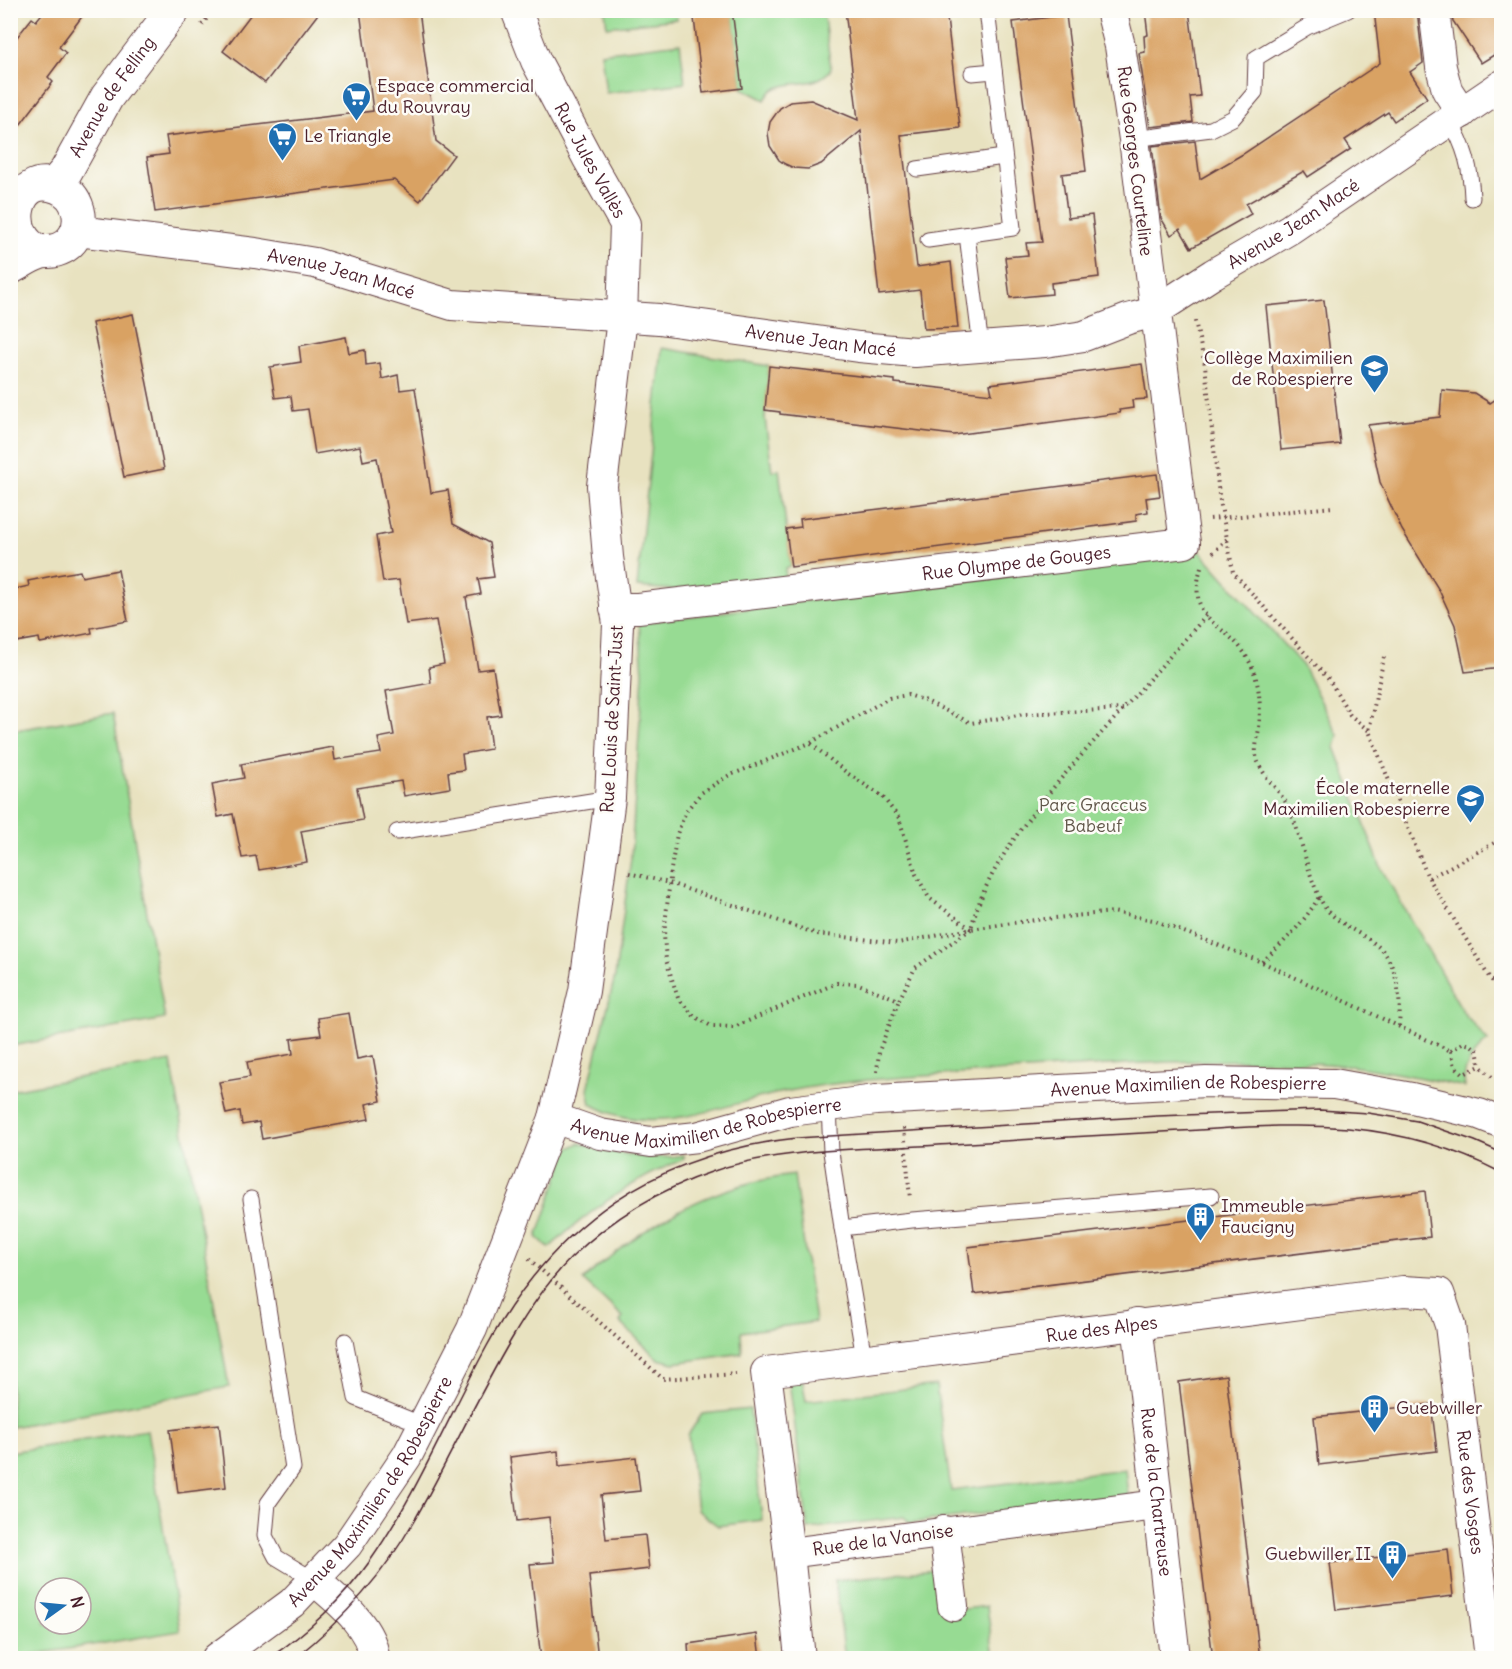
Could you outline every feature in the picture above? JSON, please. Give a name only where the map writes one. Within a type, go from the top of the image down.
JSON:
[{"type":"street","name":"Avenue de Felling","points":[[54,185],[66,171],[107,97],[173,10]]},
{"type":"street","name":"Rue Jules Vallès","points":[[516,10],[536,61],[586,158],[625,224],[622,318]]},
{"type":"street","name":"Rue Georges Courteline","points":[[1111,10],[1120,46],[1134,139],[1154,312]]},
{"type":"street","points":[[1434,10],[1441,67],[1456,117]]},
{"type":"street","name":"Avenue Jean Macé","points":[[78,231],[255,253],[315,263],[452,305],[659,319],[859,347],[915,352],[1045,342],[1084,336],[1128,319],[1154,312],[1290,229],[1502,85]]},
{"type":"street","points":[[44,184],[54,185],[64,189],[77,205],[80,215],[78,231],[74,239],[60,249],[41,252],[31,249],[16,236],[12,209],[24,191],[44,184]]},
{"type":"street","points":[[10,268],[41,252]]},
{"type":"street","name":"Rue Olympe de Gouges","points":[[615,608],[638,608],[1185,543],[1154,312]]},
{"type":"street","name":"Rue Louis de Saint-Just","points":[[554,1118],[584,991],[610,798],[618,624],[608,557],[602,486],[622,318]]},
{"type":"street","name":"Avenue Maximilien de Robespierre","points":[[217,1659],[292,1603],[314,1580],[346,1545],[407,1456],[471,1329],[554,1118],[600,1134],[651,1142],[697,1137],[790,1111],[876,1100],[1206,1082],[1334,1084],[1412,1098],[1479,1114],[1502,1123]]},
{"type":"street","name":"Rue des Alpes","points":[[766,1372],[1137,1323],[1403,1291],[1439,1293]]},
{"type":"street","name":"Rue des Vosges","points":[[1439,1293],[1450,1325],[1490,1659]]},
{"type":"street","name":"Rue de la Chartreuse","points":[[1137,1323],[1175,1659]]},
{"type":"street","name":"Rue de la Vanoise","points":[[766,1372],[789,1552],[1157,1505]]},
{"type":"street","points":[[944,1532],[953,1606]]},
{"type":"street","points":[[789,1552],[800,1659]]},
{"type":"street","points":[[314,1580],[360,1623],[374,1652],[374,1659]]},
{"type":"lane","points":[[928,240],[1013,228],[987,10]]},
{"type":"lane","points":[[1134,139],[1211,129],[1233,118],[1254,92],[1256,58],[1307,27],[1348,10]]},
{"type":"lane","points":[[972,73],[994,71]]},
{"type":"lane","points":[[1456,117],[1459,136],[1468,160],[1472,198]]},
{"type":"lane","points":[[917,169],[1004,158]]},
{"type":"lane","points":[[967,235],[981,347]]},
{"type":"lane","points":[[397,832],[610,798]]},
{"type":"lane","points":[[829,1106],[831,1152],[864,1358]]},
{"type":"lane","points":[[842,1228],[912,1220],[1210,1196]]},
{"type":"lane","points":[[251,1199],[293,1468],[268,1503],[265,1536],[276,1557],[314,1580]]},
{"type":"lane","points":[[345,1341],[356,1398],[423,1425]]},
{"type":"path","points":[[1192,312],[1205,365],[1219,495],[1233,572],[1330,681],[1350,716],[1369,731],[1429,878],[1489,977],[1502,992]]},
{"type":"path","points":[[1183,523],[1223,516],[1333,507]]},
{"type":"path","points":[[1210,555],[1227,539]]},
{"type":"path","points":[[1202,563],[1197,582],[1197,601],[1206,616],[1240,646],[1250,662],[1257,682],[1260,709],[1256,754],[1260,766],[1285,802],[1299,831],[1324,906],[1340,921],[1372,942],[1386,955],[1401,1005],[1399,1026]]},
{"type":"path","points":[[1123,709],[1025,714],[971,723],[924,700],[908,695],[889,698],[810,743],[728,776],[701,793],[686,812],[677,834],[669,883],[664,935],[666,960],[678,998],[694,1016],[711,1026],[734,1027],[837,983],[858,984],[899,1000],[915,968],[971,929],[976,907],[999,861],[1043,801],[1080,756],[1123,709],[1206,616]]},
{"type":"path","points":[[1369,731],[1384,657]]},
{"type":"path","points":[[810,743],[847,773],[882,796],[899,818],[916,874],[929,898],[971,929]]},
{"type":"path","points":[[1429,878],[1500,840]]},
{"type":"path","points":[[601,867],[669,883],[817,934],[898,943],[971,929],[1113,912],[1154,920],[1262,962],[1451,1051],[1455,1066],[1464,1074],[1480,1066]]},
{"type":"path","points":[[1262,962],[1305,920],[1319,896]]},
{"type":"path","points":[[1451,1051],[1463,1043],[1471,1045],[1477,1050],[1480,1066],[1492,1077]]},
{"type":"path","points":[[507,1238],[663,1379],[766,1372]]},
{"type":"green space","points":[[605,11],[676,11],[677,19],[607,27]]},
{"type":"green space","points":[[732,11],[823,11],[831,69],[818,79],[774,89],[765,100],[742,88]]},
{"type":"green space","points":[[680,43],[685,83],[606,93],[601,53]]},
{"type":"green space","points":[[662,348],[769,366],[765,418],[772,471],[779,469],[791,567],[785,569],[786,577],[673,590],[637,587]]},
{"type":"green space","name":"Parc Graccus Babeuf","points":[[1198,549],[1303,666],[1338,735],[1335,747],[1381,868],[1464,1013],[1488,1041],[1478,1050],[1467,1067],[1465,1087],[1387,1071],[1340,1065],[1216,1061],[1134,1063],[868,1080],[784,1092],[712,1111],[663,1119],[638,1119],[614,1114],[591,1104],[588,1089],[615,976],[631,858],[643,673],[639,623]]},
{"type":"green space","points":[[113,713],[165,1019],[11,1046],[11,731]]},
{"type":"green space","points":[[171,1061],[229,1387],[11,1427],[11,1090]]},
{"type":"green space","points":[[579,1143],[644,1157],[684,1155],[684,1159],[647,1176],[612,1197],[549,1248],[537,1237],[568,1149]]},
{"type":"green space","points":[[794,1175],[815,1322],[741,1332],[742,1353],[674,1363],[658,1359],[620,1322],[623,1317],[583,1280],[631,1241],[680,1210],[734,1188]]},
{"type":"green space","points":[[802,1378],[806,1401],[936,1385],[951,1490],[1125,1469],[1128,1495],[910,1523],[904,1517],[808,1529],[789,1380]]},
{"type":"green space","points":[[750,1409],[762,1520],[718,1526],[697,1510],[688,1435],[702,1414]]},
{"type":"green space","points":[[147,1430],[180,1631],[11,1658],[11,1452]]},
{"type":"green space","points":[[945,1569],[950,1611],[987,1606],[994,1658],[845,1658],[835,1580]]},
{"type":"building","points":[[45,10],[87,10],[59,47],[66,53],[48,77],[53,82],[10,138],[10,46],[32,18],[36,21]]},
{"type":"building","points":[[254,10],[321,10],[265,83],[223,51]]},
{"type":"building","name":"Espace commercial du Rouvray","points":[[360,10],[419,10],[436,141],[454,155],[420,201],[394,180],[155,212],[147,157],[169,154],[166,136],[373,111]]},
{"type":"building","points":[[693,10],[732,10],[742,88],[703,93]]},
{"type":"building","points":[[845,10],[946,10],[960,128],[901,135],[917,267],[951,262],[958,328],[924,329],[920,290],[879,295],[861,131],[821,164],[808,169],[794,168],[785,164],[779,160],[770,146],[768,133],[770,122],[780,108],[790,102],[811,100],[858,120]]},
{"type":"building","points":[[1145,10],[1189,10],[1200,96],[1190,97],[1193,122],[1150,127],[1139,53],[1145,52],[1144,36],[1148,35]]},
{"type":"building","points":[[1374,10],[1417,10],[1423,63],[1410,72],[1427,98],[1394,121],[1388,112],[1345,140],[1351,149],[1308,177],[1304,171],[1246,204],[1251,214],[1191,248],[1180,229],[1171,235],[1161,218],[1152,146],[1195,141],[1200,179],[1243,154],[1380,63]]},
{"type":"building","points":[[1451,10],[1502,10],[1502,50],[1481,63],[1453,21]]},
{"type":"building","points":[[1066,15],[1086,171],[1062,174],[1068,218],[1092,215],[1099,277],[1051,283],[1052,294],[1010,298],[1005,257],[1028,255],[1026,243],[1042,242],[1013,22]]},
{"type":"building","points":[[1324,300],[1340,444],[1281,450],[1266,306]]},
{"type":"building","points":[[133,314],[164,469],[124,477],[92,323]]},
{"type":"building","points":[[346,337],[349,353],[365,350],[366,365],[380,363],[382,379],[398,375],[400,390],[415,388],[431,493],[448,490],[453,524],[489,543],[494,577],[478,579],[481,594],[466,597],[478,670],[493,668],[501,715],[487,717],[491,749],[462,754],[464,770],[448,772],[450,788],[404,796],[401,781],[357,788],[363,820],[301,831],[307,862],[259,870],[256,856],[242,858],[233,814],[218,817],[212,784],[244,778],[241,764],[333,747],[335,760],[381,753],[378,738],[394,735],[386,691],[431,683],[429,667],[444,664],[436,620],[406,624],[399,580],[383,582],[376,536],[391,533],[377,458],[363,461],[360,446],[315,454],[308,409],[293,411],[291,396],[275,398],[270,367],[301,362],[299,346]]},
{"type":"building","points":[[1142,364],[1147,399],[1132,400],[1133,408],[1119,410],[1120,413],[954,435],[780,414],[780,412],[765,410],[769,366],[895,380],[895,383],[992,394],[990,384]]},
{"type":"building","points":[[1442,390],[1474,393],[1490,403],[1502,395],[1502,668],[1465,672],[1455,625],[1439,590],[1402,530],[1380,482],[1368,425],[1440,417]]},
{"type":"building","points":[[1157,474],[1160,496],[1146,498],[1148,512],[1136,514],[1136,521],[791,567],[786,529],[801,527],[800,519]]},
{"type":"building","points":[[118,570],[128,621],[91,628],[92,633],[40,643],[39,638],[10,643],[10,590],[29,586],[28,581],[57,575],[80,571],[82,577]]},
{"type":"building","points":[[349,1013],[357,1059],[373,1056],[381,1101],[366,1104],[369,1119],[262,1139],[259,1122],[242,1125],[240,1111],[226,1114],[219,1082],[250,1077],[247,1062],[293,1054],[291,1039],[321,1035],[318,1018]]},
{"type":"building","name":"Immeuble Faucigny","points":[[1425,1191],[1430,1237],[974,1294],[968,1247]]},
{"type":"building","points":[[1226,1375],[1260,1659],[1213,1659],[1179,1382]]},
{"type":"building","name":"Guebwiller","points":[[1431,1404],[1437,1451],[1319,1465],[1314,1417]]},
{"type":"building","points":[[219,1424],[226,1487],[178,1493],[170,1430]]},
{"type":"building","points":[[558,1451],[559,1466],[636,1457],[640,1491],[601,1495],[606,1539],[645,1535],[649,1569],[589,1576],[598,1659],[541,1659],[530,1564],[554,1562],[549,1517],[517,1521],[510,1457]]},
{"type":"building","name":"Guebwiller II","points":[[1448,1549],[1453,1596],[1336,1610],[1330,1563]]},
{"type":"building","points":[[757,1634],[760,1659],[689,1659],[688,1644]]},
{"type":"tram line","points":[[269,1658],[297,1638],[324,1614],[349,1588],[370,1561],[403,1509],[487,1346],[514,1302],[544,1263],[578,1230],[615,1201],[655,1178],[699,1159],[746,1146],[797,1138],[1157,1116],[1320,1110],[1368,1113],[1417,1121],[1502,1153]]},
{"type":"tram line","points":[[295,1658],[346,1612],[376,1578],[402,1541],[511,1340],[554,1277],[571,1258],[603,1230],[638,1206],[694,1178],[742,1163],[771,1157],[832,1150],[1285,1126],[1348,1128],[1407,1138],[1446,1149],[1502,1173]]},
{"type":"place","name":"Espace commercial du Rouvray","points":[[356,122]]},
{"type":"place","name":"Le Triangle","points":[[283,162]]},
{"type":"place","name":"Collège Maximilien de Robespierre","points":[[1374,394]]},
{"type":"place","name":"École maternelle Maximilien Robespierre","points":[[1471,824]]},
{"type":"place","name":"Immeuble Faucigny","points":[[1200,1242]]},
{"type":"place","name":"Guebwiller","points":[[1375,1434]]},
{"type":"place","name":"Guebwiller II","points":[[1392,1580]]}]
